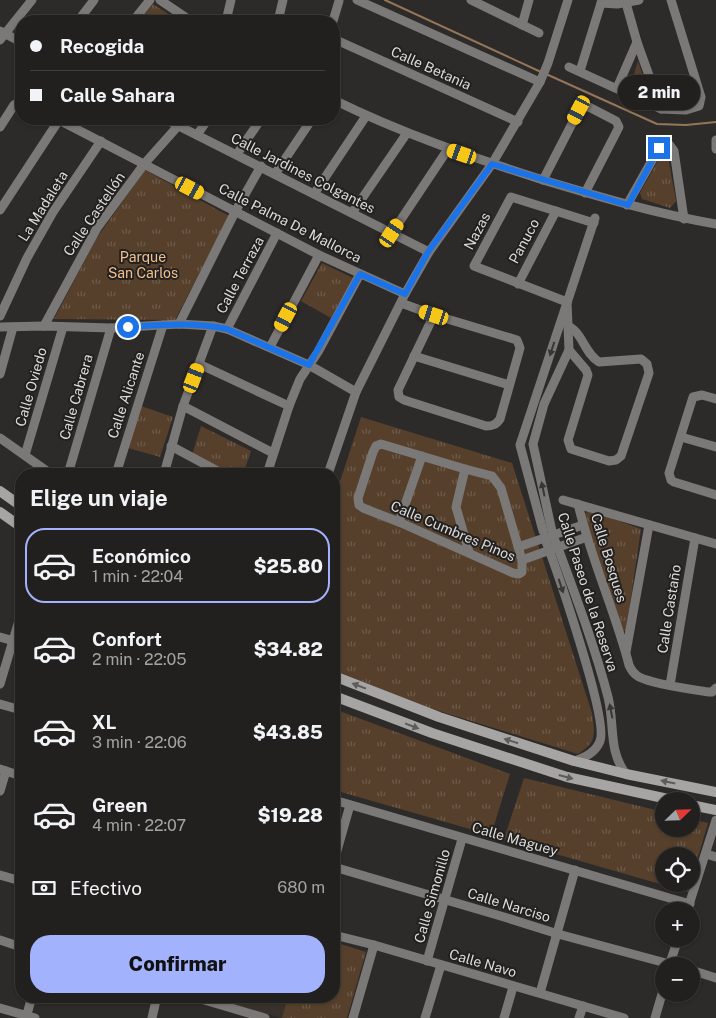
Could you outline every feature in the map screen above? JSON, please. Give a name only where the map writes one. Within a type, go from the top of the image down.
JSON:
[{"type":"main road","points":[[0,491],[15,502]]},
{"type":"main road","points":[[0,512],[15,523]]},
{"type":"main road","points":[[340,678],[439,717],[574,762],[716,792]]},
{"type":"main road","points":[[340,698],[432,734],[548,772],[655,796]]},
{"type":"main road","points":[[700,806],[716,810]]},
{"type":"street","points":[[19,15],[32,0]]},
{"type":"street","points":[[83,15],[94,0]]},
{"type":"street","points":[[138,15],[150,0]]},
{"type":"street","points":[[160,0],[182,15]]},
{"type":"street","points":[[174,10],[176,0]]},
{"type":"street","points":[[227,15],[231,0]]},
{"type":"street","points":[[279,15],[283,0]]},
{"type":"street","points":[[357,0],[541,80]]},
{"type":"street","points":[[471,0],[540,33]]},
{"type":"street","points":[[522,25],[529,0]]},
{"type":"street","points":[[330,468],[356,392],[405,294],[428,252],[492,164],[541,80],[568,0]]},
{"type":"street","points":[[580,71],[601,2],[626,3],[639,0]]},
{"type":"street","points":[[569,67],[661,109],[672,110],[699,106],[701,97],[671,0]]},
{"type":"street","points":[[335,15],[339,1]]},
{"type":"street","points":[[626,3],[637,42],[661,109]]},
{"type":"street","points":[[15,19],[2,34],[15,39]]},
{"type":"street","name":"Calle Betania","points":[[340,42],[518,122]]},
{"type":"street","points":[[617,88],[637,42]]},
{"type":"street","points":[[340,103],[407,133],[492,164],[628,205],[684,219],[716,224]]},
{"type":"street","points":[[0,127],[15,104]]},
{"type":"street","points":[[543,180],[579,110],[588,107],[616,121],[619,127],[585,193]]},
{"type":"street","points":[[314,194],[366,116]]},
{"type":"street","points":[[0,210],[54,125]]},
{"type":"street","name":"Calle Palma De Mallorca","points":[[70,125],[319,256],[405,294]]},
{"type":"street","points":[[197,135],[204,125]]},
{"type":"street","points":[[237,154],[257,125]]},
{"type":"street","points":[[275,174],[308,125]]},
{"type":"street","name":"Calle Jardines Colgantes","points":[[178,126],[261,166],[428,252]]},
{"type":"street","name":"Calle Castellón","points":[[44,326],[97,228],[145,163],[178,126]]},
{"type":"street","points":[[352,213],[407,133]]},
{"type":"street","points":[[716,140],[716,149]]},
{"type":"street","name":"La Madaleta","points":[[0,316],[27,258],[53,212],[101,141]]},
{"type":"street","points":[[628,205],[659,148],[668,144],[674,151],[684,219]]},
{"type":"street","points":[[392,233],[448,148]]},
{"type":"street","points":[[179,324],[235,212],[261,166]]},
{"type":"street","name":"Nazas","points":[[567,302],[474,266],[511,196],[556,211],[594,220]]},
{"type":"street","name":"Panuco","points":[[518,284],[556,211]]},
{"type":"street","name":"Calle Paseo de la Reserva","points":[[594,220],[520,445],[547,536],[554,549],[608,698],[612,719],[614,753],[626,774]]},
{"type":"street","name":"Calle Terraza","points":[[227,329],[277,233]]},
{"type":"street","points":[[270,347],[319,256]]},
{"type":"street","points":[[269,468],[289,406],[300,380],[360,274]]},
{"type":"street","name":"Calle Paseo de la Reserva","points":[[547,536],[533,444],[544,404],[569,350],[567,302]]},
{"type":"street","points":[[401,303],[517,340],[520,348],[500,420],[496,424],[486,426],[399,397],[398,390],[434,315]]},
{"type":"street","points":[[0,327],[111,328],[179,324],[213,326],[227,329],[309,365],[356,392]]},
{"type":"street","name":"Calle Alicante","points":[[118,468],[163,325]]},
{"type":"street","points":[[166,468],[183,406],[213,326]]},
{"type":"street","points":[[568,326],[576,330],[592,358],[598,362],[641,359],[647,364],[649,373],[621,456],[616,460],[609,461],[571,449],[568,445],[588,375],[569,350]]},
{"type":"street","points":[[0,374],[14,327]]},
{"type":"street","name":"Calle Oviedo","points":[[25,455],[63,327]]},
{"type":"street","name":"Calle Cabrera","points":[[70,468],[111,328]]},
{"type":"street","points":[[414,356],[509,385]]},
{"type":"street","points":[[200,364],[289,406]]},
{"type":"street","points":[[716,399],[702,395],[693,397],[669,473],[670,480],[674,482],[716,495]]},
{"type":"street","points":[[183,406],[273,453]]},
{"type":"street","points":[[681,437],[716,447]]},
{"type":"street","points":[[0,438],[42,468]]},
{"type":"street","name":"Calle Cumbres Pinos","points":[[381,444],[464,469],[492,476],[501,488],[522,560],[522,572],[519,574],[363,508],[358,502],[373,452],[381,444]]},
{"type":"street","points":[[171,446],[212,468]]},
{"type":"street","points":[[399,522],[422,456]]},
{"type":"street","points":[[464,469],[456,506],[469,552]]},
{"type":"street","points":[[563,500],[578,504]]},
{"type":"street","name":"Calle Bosques","points":[[716,544],[578,504],[583,526],[629,665],[633,672],[639,677],[670,685],[709,692],[716,688]]},
{"type":"street","points":[[626,654],[649,525]]},
{"type":"street","points":[[518,547],[547,536],[583,526]]},
{"type":"street","points":[[522,560],[587,537]]},
{"type":"street","name":"Calle Castaño","points":[[670,685],[694,538]]},
{"type":"street","name":"Calle Paseo de la Reserva","points":[[554,549],[596,701],[602,736]]},
{"type":"street","points":[[0,637],[15,641]]},
{"type":"street","points":[[0,684],[15,647]]},
{"type":"street","points":[[0,704],[15,708]]},
{"type":"street","points":[[574,762],[596,749],[602,736],[614,740]]},
{"type":"street","points":[[0,791],[3,770],[15,774]]},
{"type":"street","name":"Calle Maguey","points":[[340,802],[462,839],[575,870],[674,902]]},
{"type":"street","points":[[340,840],[350,804]]},
{"type":"street","points":[[691,902],[716,820]]},
{"type":"street","name":"Calle Simonillo","points":[[427,961],[462,839]]},
{"type":"street","points":[[706,854],[716,857]]},
{"type":"street","name":"Calle Narciso","points":[[340,869],[655,961]]},
{"type":"street","points":[[540,993],[575,870]]},
{"type":"street","points":[[0,875],[15,879]]},
{"type":"street","name":"Calle Navo","points":[[340,936],[624,1018]]},
{"type":"street","points":[[0,940],[15,945]]},
{"type":"street","points":[[353,1018],[374,945]]},
{"type":"street","points":[[425,1018],[441,965]]},
{"type":"street","points":[[700,973],[716,978]]},
{"type":"street","points":[[504,1018],[513,987]]},
{"type":"street","points":[[655,1018],[660,1002]]},
{"type":"street","points":[[0,1008],[29,1017],[31,1003]]},
{"type":"street","points":[[152,1018],[155,1003]]},
{"type":"street","points":[[214,1003],[264,1018]]},
{"type":"street","points":[[579,1018],[582,1006]]},
{"type":"shaded area","points":[[228,1003],[286,1003],[282,1018]]},
{"type":"green space","points":[[153,4],[170,15],[144,15]]},
{"type":"green space","points":[[638,61],[651,101],[629,91]]},
{"type":"green space","points":[[666,146],[676,201],[670,208],[642,199],[640,193]]},
{"type":"green space","name":"Parque San Carlos","points":[[145,170],[229,216],[175,320],[54,319],[96,239]]},
{"type":"green space","points":[[322,263],[353,278],[331,318],[301,301]]},
{"type":"green space","points":[[141,406],[173,417],[160,457],[128,448]]},
{"type":"green space","points":[[361,417],[512,463],[592,713],[593,737],[584,750],[578,754],[426,707],[340,672],[340,482]]},
{"type":"green space","points":[[201,426],[251,451],[245,468],[216,468],[192,455]]},
{"type":"green space","points":[[589,510],[641,529],[626,631],[622,631],[584,515]]},
{"type":"green space","points":[[340,711],[510,774],[491,835],[340,792]]},
{"type":"green space","points":[[524,778],[655,810],[655,838],[700,838],[700,821],[708,823],[700,850],[700,847],[655,847],[655,882],[504,839]]},
{"type":"green space","points":[[340,944],[366,952],[347,1018],[282,1018],[286,1003],[340,1003]]},
{"type":"waterway","points":[[385,0],[541,72]]},
{"type":"waterway","points":[[546,74],[657,124],[686,125],[716,122]]},
{"type":"route","points":[[128,327],[179,324],[213,326],[227,329],[309,365],[360,274],[405,294],[428,252],[492,164],[628,205],[659,148]]}]
